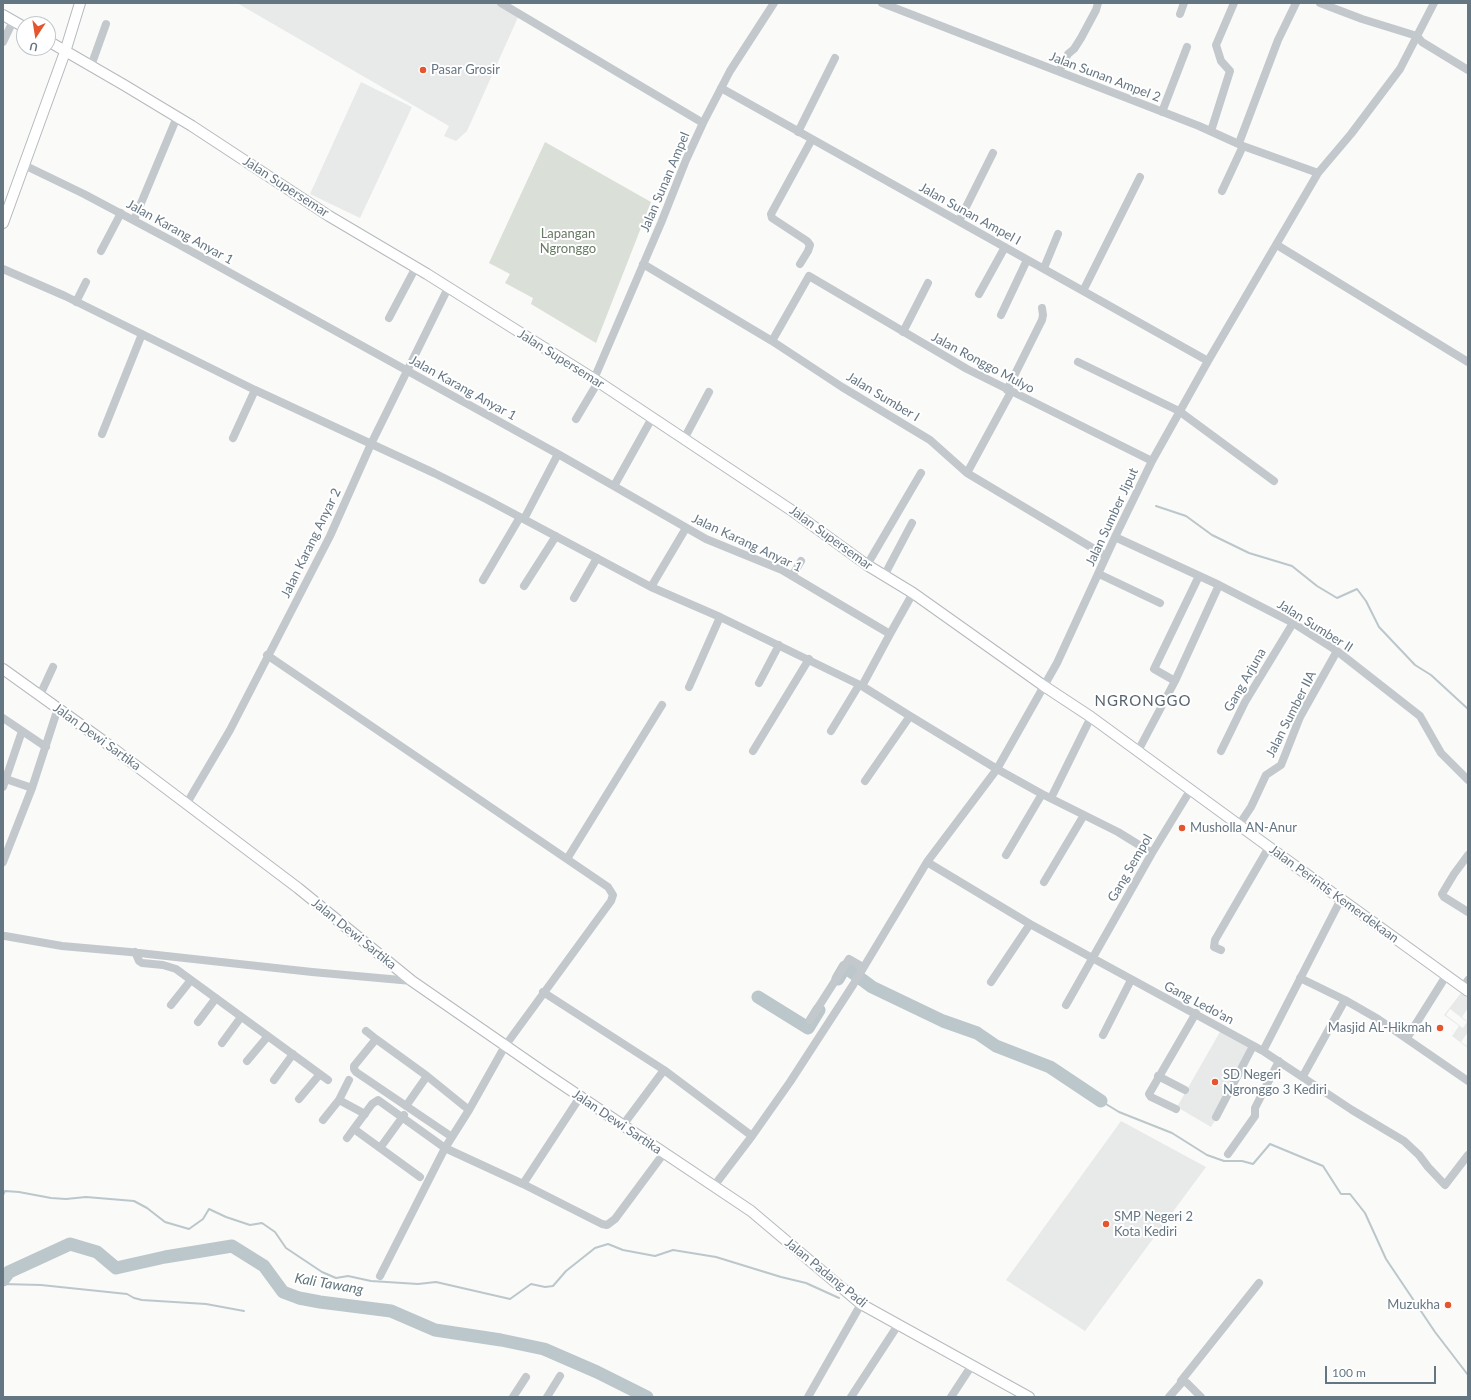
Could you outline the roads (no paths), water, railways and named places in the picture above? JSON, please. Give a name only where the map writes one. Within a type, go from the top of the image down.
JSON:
[{"type":"main road","points":[[4,219],[80,3]]},
{"type":"main road","points":[[3,15],[16,23]]},
{"type":"main road","name":"Jalan Supersemar","points":[[56,46],[177,117],[329,216],[416,267],[596,380],[803,518],[867,565],[913,593],[1044,686]]},
{"type":"main road","name":"Jalan Dewi Sartika","points":[[3,669],[58,708],[298,888],[412,981],[580,1097],[714,1186]]},
{"type":"main road","name":"Jalan Perintis Kemerdekaan","points":[[1044,686],[1091,717],[1446,976],[1466,986]]},
{"type":"main road","name":"Jalan Padang Padi","points":[[714,1186],[757,1215],[861,1304],[1029,1397]]},
{"type":"street","points":[[501,3],[703,123]]},
{"type":"street","name":"Jalan Sunan Ampel","points":[[576,419],[596,380],[686,160],[703,123],[734,65],[774,3]]},
{"type":"street","name":"Jalan Sunan Ampel 2","points":[[882,3],[1318,173]]},
{"type":"street","points":[[1059,71],[1068,54],[1074,49],[1081,38],[1096,10],[1098,3]]},
{"type":"street","points":[[1180,14],[1184,3]]},
{"type":"street","points":[[1211,131],[1230,72],[1221,61],[1216,45],[1234,3]]},
{"type":"street","points":[[1222,192],[1241,144],[1278,40],[1296,3]]},
{"type":"street","points":[[1320,3],[1362,19],[1417,36],[1422,42],[1468,70]]},
{"type":"street","name":"Jalan Sumber Jiput","points":[[714,1186],[790,1082],[853,984],[927,862],[997,769],[1057,663],[1115,537],[1152,461],[1179,411],[1318,173],[1351,134],[1400,69],[1434,3]]},
{"type":"street","points":[[3,42],[13,21]]},
{"type":"street","points":[[91,66],[106,24]]},
{"type":"street","points":[[1162,112],[1187,46]]},
{"type":"street","points":[[798,132],[835,58]]},
{"type":"street","name":"Jalan Sunan Ampel I","points":[[721,88],[1208,361]]},
{"type":"street","points":[[134,220],[177,117]]},
{"type":"street","points":[[800,264],[808,251],[810,245],[808,241],[772,218],[771,214],[775,204],[812,139]]},
{"type":"street","points":[[959,221],[993,153]]},
{"type":"street","name":"Jalan Karang Anyar 1","points":[[24,165],[134,220],[558,454],[706,539],[782,570],[890,634]]},
{"type":"street","points":[[1083,291],[1140,177]]},
{"type":"street","points":[[101,251],[121,213]]},
{"type":"street","points":[[1044,268],[1058,234]]},
{"type":"street","points":[[1276,245],[1468,362]]},
{"type":"street","points":[[979,294],[1005,247]]},
{"type":"street","points":[[1002,315],[1027,260]]},
{"type":"street","name":"Jalan Sumber I","points":[[643,264],[772,341],[842,387],[930,440],[967,473],[1106,556]]},
{"type":"street","points":[[388,318],[416,267]]},
{"type":"street","points":[[3,269],[76,302],[255,390],[434,473],[556,536],[651,588],[720,617],[809,659],[861,686],[997,769],[1042,794],[1118,832],[1152,852]]},
{"type":"street","name":"Jalan Ronggo Mulyo","points":[[772,341],[809,276],[955,363],[1152,461]]},
{"type":"street","points":[[76,302],[86,282]]},
{"type":"street","points":[[903,332],[928,283]]},
{"type":"street","name":"Jalan Karang Anyar 2","points":[[187,804],[227,736],[267,655],[330,536],[371,444],[408,372],[448,288]]},
{"type":"street","points":[[967,473],[1009,391],[1042,320],[1042,308]]},
{"type":"street","points":[[102,434],[142,334]]},
{"type":"street","points":[[1078,362],[1179,411],[1274,481]]},
{"type":"street","points":[[233,438],[255,390]]},
{"type":"street","points":[[684,439],[709,392]]},
{"type":"street","points":[[614,486],[652,418]]},
{"type":"street","points":[[483,580],[522,518],[558,454]]},
{"type":"street","points":[[867,565],[921,473]]},
{"type":"street","points":[[884,576],[912,523]]},
{"type":"street","points":[[651,588],[686,528]]},
{"type":"street","points":[[524,586],[556,536]]},
{"type":"street","name":"Jalan Sumber II","points":[[1115,537],[1219,585],[1292,623],[1337,651],[1420,716],[1441,753],[1468,780]]},
{"type":"street","points":[[574,598],[597,558]]},
{"type":"street","points":[[792,576],[801,561]]},
{"type":"street","points":[[1099,574],[1160,603]]},
{"type":"street","points":[[1175,681],[1154,669],[1199,576]]},
{"type":"street","points":[[1138,751],[1175,681],[1219,585]]},
{"type":"street","points":[[831,731],[861,686],[913,593]]},
{"type":"street","points":[[689,687],[720,617]]},
{"type":"street","name":"Gang Arjuna","points":[[1221,751],[1245,702],[1292,623]]},
{"type":"street","points":[[759,683],[779,645]]},
{"type":"street","name":"Jalan Sumber IIA","points":[[1239,825],[1251,807],[1266,776],[1281,765],[1300,717],[1337,651]]},
{"type":"street","points":[[267,655],[608,887],[612,892],[612,898],[505,1046],[469,1110],[445,1148],[380,1276]]},
{"type":"street","points":[[752,751],[809,659]]},
{"type":"street","points":[[40,695],[53,667]]},
{"type":"street","points":[[567,859],[662,705]]},
{"type":"street","points":[[3,862],[32,788],[58,708]]},
{"type":"street","points":[[865,781],[910,716]]},
{"type":"street","points":[[1052,798],[1091,717]]},
{"type":"street","points":[[3,718],[46,747]]},
{"type":"street","points":[[22,731],[4,782],[32,788]]},
{"type":"street","name":"Gang Sempol","points":[[1066,1006],[1152,852],[1191,790]]},
{"type":"street","points":[[1006,855],[1042,794]]},
{"type":"street","points":[[1044,882],[1084,815]]},
{"type":"street","points":[[1221,950],[1214,947],[1215,940],[1269,848]]},
{"type":"street","points":[[1468,856],[1454,874],[1442,894],[1444,897],[1468,912]]},
{"type":"street","name":"Gang Ledo'an","points":[[927,862],[1030,924],[1092,959],[1196,1013],[1263,1051],[1303,1076],[1352,1110],[1404,1141],[1416,1152],[1445,1185],[1468,1155]]},
{"type":"street","points":[[1263,1051],[1341,899]]},
{"type":"street","points":[[991,982],[1030,924]]},
{"type":"street","points":[[4,937],[62,946],[135,952],[312,972],[412,981]]},
{"type":"street","points":[[135,952],[139,961],[142,963],[163,965],[176,969],[328,1080]]},
{"type":"street","points":[[810,1020],[849,959],[862,969]]},
{"type":"street","points":[[1407,1038],[1446,976]]},
{"type":"street","points":[[1300,978],[1345,1000],[1378,1019],[1468,1081]]},
{"type":"street","points":[[171,1005],[191,980]]},
{"type":"street","points":[[1103,1035],[1131,980]]},
{"type":"street","points":[[543,992],[664,1070],[752,1136]]},
{"type":"street","points":[[198,1022],[216,998]]},
{"type":"street","points":[[1303,1076],[1345,1000]]},
{"type":"street","points":[[1176,1109],[1149,1096],[1158,1076],[1196,1013]]},
{"type":"street","points":[[222,1043],[241,1017]]},
{"type":"street","points":[[366,1031],[427,1076],[469,1110]]},
{"type":"street","points":[[247,1061],[268,1036]]},
{"type":"street","points":[[376,1038],[354,1066],[354,1069],[452,1137]]},
{"type":"street","points":[[1216,1117],[1254,1046]]},
{"type":"street","points":[[274,1080],[293,1054]]},
{"type":"street","points":[[1228,1154],[1255,1116],[1255,1108],[1279,1061]]},
{"type":"street","points":[[623,1126],[664,1070]]},
{"type":"street","points":[[299,1099],[320,1074]]},
{"type":"street","points":[[380,1148],[402,1118],[427,1076]]},
{"type":"street","points":[[1158,1076],[1185,1090]]},
{"type":"street","points":[[322,1120],[339,1100],[349,1080]]},
{"type":"street","points":[[523,1184],[580,1097]]},
{"type":"street","points":[[339,1100],[365,1114]]},
{"type":"street","points":[[347,1138],[372,1104],[378,1100],[445,1148],[523,1184],[602,1224],[607,1225],[615,1219],[664,1153]]},
{"type":"street","points":[[354,1129],[420,1177]]},
{"type":"street","points":[[1169,1397],[1259,1283]]},
{"type":"street","points":[[808,1397],[861,1304]]},
{"type":"street","points":[[851,1397],[898,1325]]},
{"type":"street","points":[[951,1397],[972,1366]]},
{"type":"street","points":[[547,1397],[560,1376]]},
{"type":"street","points":[[513,1397],[526,1377]]},
{"type":"street","points":[[1182,1381],[1187,1383],[1201,1397]]},
{"type":"waterway","points":[[1156,506],[1186,516],[1212,535],[1249,553],[1292,566],[1317,586],[1337,598],[1357,589],[1366,601],[1379,627],[1415,665],[1431,675],[1468,709]]},
{"type":"waterway","points":[[838,979],[845,967],[872,987],[943,1021],[977,1033],[996,1046],[1050,1067],[1101,1101]]},
{"type":"waterway","points":[[758,997],[808,1028],[819,1010]]},
{"type":"waterway","points":[[1101,1101],[1119,1112],[1172,1133],[1207,1155],[1224,1161],[1242,1161],[1253,1164],[1270,1144],[1323,1166],[1341,1194],[1350,1194],[1365,1213],[1386,1259],[1435,1332],[1468,1375]]},
{"type":"waterway","points":[[3,1195],[5,1191],[51,1198],[66,1199],[86,1197],[134,1201],[147,1208],[165,1222],[189,1229],[203,1219],[209,1209],[226,1217],[250,1225],[262,1223],[275,1232],[286,1248],[322,1272],[336,1278],[348,1276],[371,1281],[418,1284],[436,1282],[510,1299],[531,1284],[545,1287],[553,1286],[566,1271],[595,1248],[608,1244],[623,1250],[655,1256],[673,1250],[716,1257],[806,1283],[839,1298]]},
{"type":"waterway","name":"Kali Tawang","points":[[3,1280],[9,1272],[70,1244],[97,1252],[116,1268],[165,1257],[232,1246],[264,1266],[283,1292],[299,1298],[391,1311],[435,1330],[501,1340],[544,1349],[597,1372],[647,1397]]},
{"type":"waterway","points":[[3,1284],[41,1285],[127,1294],[142,1300],[206,1304],[244,1311]]},
{"type":"place","name":"Pasar Grosir","points":[[423,70]]},
{"type":"place","name":"Musholla AN-Anur","points":[[1182,828]]},
{"type":"place","name":"Masjid AL-Hikmah","points":[[1440,1028]]},
{"type":"place","name":"SD Negeri Ngronggo 3 Kediri","points":[[1215,1082]]},
{"type":"place","name":"SMP Negeri 2 Kota Kediri","points":[[1106,1224]]},
{"type":"place","name":"Muzukha","points":[[1448,1305]]},
{"type":"district","name":"NGRONGGO","points":[[1143,701]]},
{"type":"park label","name":"Lapangan Ngronggo","points":[[568,242]]}]
